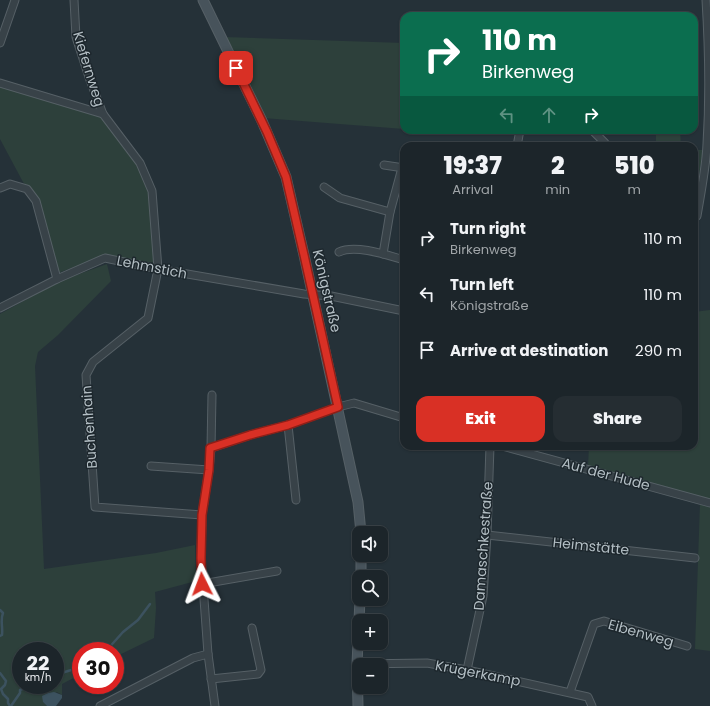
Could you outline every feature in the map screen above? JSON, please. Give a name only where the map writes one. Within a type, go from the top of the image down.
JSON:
[{"type":"main road","name":"Königstraße","points":[[203,0],[262,121],[286,177],[338,407],[358,502],[360,526]]},
{"type":"main road","points":[[357,658],[360,606]]},
{"type":"main road","points":[[358,694],[358,706]]},
{"type":"street","points":[[0,43],[15,0]]},
{"type":"street","name":"Kiefernweg","points":[[74,0],[76,36],[103,114],[140,163],[152,191],[158,269]]},
{"type":"street","points":[[698,216],[707,146],[710,102],[710,65],[706,0]]},
{"type":"street","name":"Kiefernweg","points":[[0,83],[103,114]]},
{"type":"street","points":[[596,134],[604,142]]},
{"type":"street","points":[[384,165],[400,168]]},
{"type":"street","points":[[383,254],[390,212],[400,178]]},
{"type":"street","points":[[0,188],[10,184],[27,189],[36,201],[57,279]]},
{"type":"street","points":[[324,186],[340,198],[390,212]]},
{"type":"street","points":[[339,252],[345,249],[359,250],[400,259]]},
{"type":"street","name":"Lehmstich","points":[[0,308],[57,279],[105,258],[158,269],[338,297],[400,310]]},
{"type":"street","name":"Buchenhain","points":[[158,269],[148,318],[93,362],[86,375],[95,507],[202,515]]},
{"type":"street","points":[[212,395],[209,470],[202,515],[201,558],[208,654],[215,706]]},
{"type":"street","points":[[210,448],[288,425],[338,407],[354,403],[400,417]]},
{"type":"street","points":[[288,425],[296,500]]},
{"type":"street","name":"Damaschkestraße","points":[[467,670],[482,596],[490,450]]},
{"type":"street","name":"Auf der Hude","points":[[517,450],[710,503]]},
{"type":"street","points":[[151,466],[209,470]]},
{"type":"street","name":"Heimstätte","points":[[486,534],[695,558]]},
{"type":"street","points":[[202,584],[277,571]]},
{"type":"street","name":"Eibenweg","points":[[570,692],[594,624],[604,621],[687,646]]},
{"type":"street","points":[[211,680],[258,674],[261,670],[252,628]]},
{"type":"street","points":[[100,706],[193,658],[208,654]]},
{"type":"street","name":"Krügerkamp","points":[[388,664],[427,663],[467,670],[588,697],[592,706]]},
{"type":"green space","points":[[223,37],[400,43],[400,129],[263,118]]},
{"type":"green space","points":[[0,86],[102,117],[139,164],[149,186],[155,263],[104,256],[58,273],[38,199],[23,182],[0,139]]},
{"type":"green space","points":[[656,134],[680,134],[681,142],[656,142]]},
{"type":"green space","points":[[698,150],[703,150],[698,182]]},
{"type":"green space","points":[[107,264],[111,281],[58,335],[38,352],[35,366],[44,569],[156,553],[195,545],[196,581],[155,592],[156,608],[154,638],[124,653],[124,642],[72,642],[72,679],[64,683],[64,642],[12,642],[12,694],[54,694],[43,702],[47,706],[0,706],[0,314],[60,281]]},
{"type":"green space","points":[[710,310],[710,500],[588,467],[589,450],[698,450],[698,312]]},
{"type":"green space","points":[[700,504],[710,507],[710,651],[695,649]]},
{"type":"water","points":[[46,694],[59,694],[62,695],[62,698],[56,706],[47,706],[43,702],[42,696]]},
{"type":"waterway","points":[[114,642],[123,632],[138,620],[150,604]]},
{"type":"waterway","points":[[0,610],[3,613],[2,635],[0,636]]},
{"type":"waterway","points":[[64,672],[72,670]]},
{"type":"waterway","points":[[0,673],[6,681],[5,685],[1,689],[3,694],[8,699],[10,706]]},
{"type":"waterway","points":[[11,706],[19,694]]},
{"type":"route","points":[[202,584],[202,515],[209,470],[210,448],[288,425],[338,407],[286,177],[267,132],[236,68]]}]
